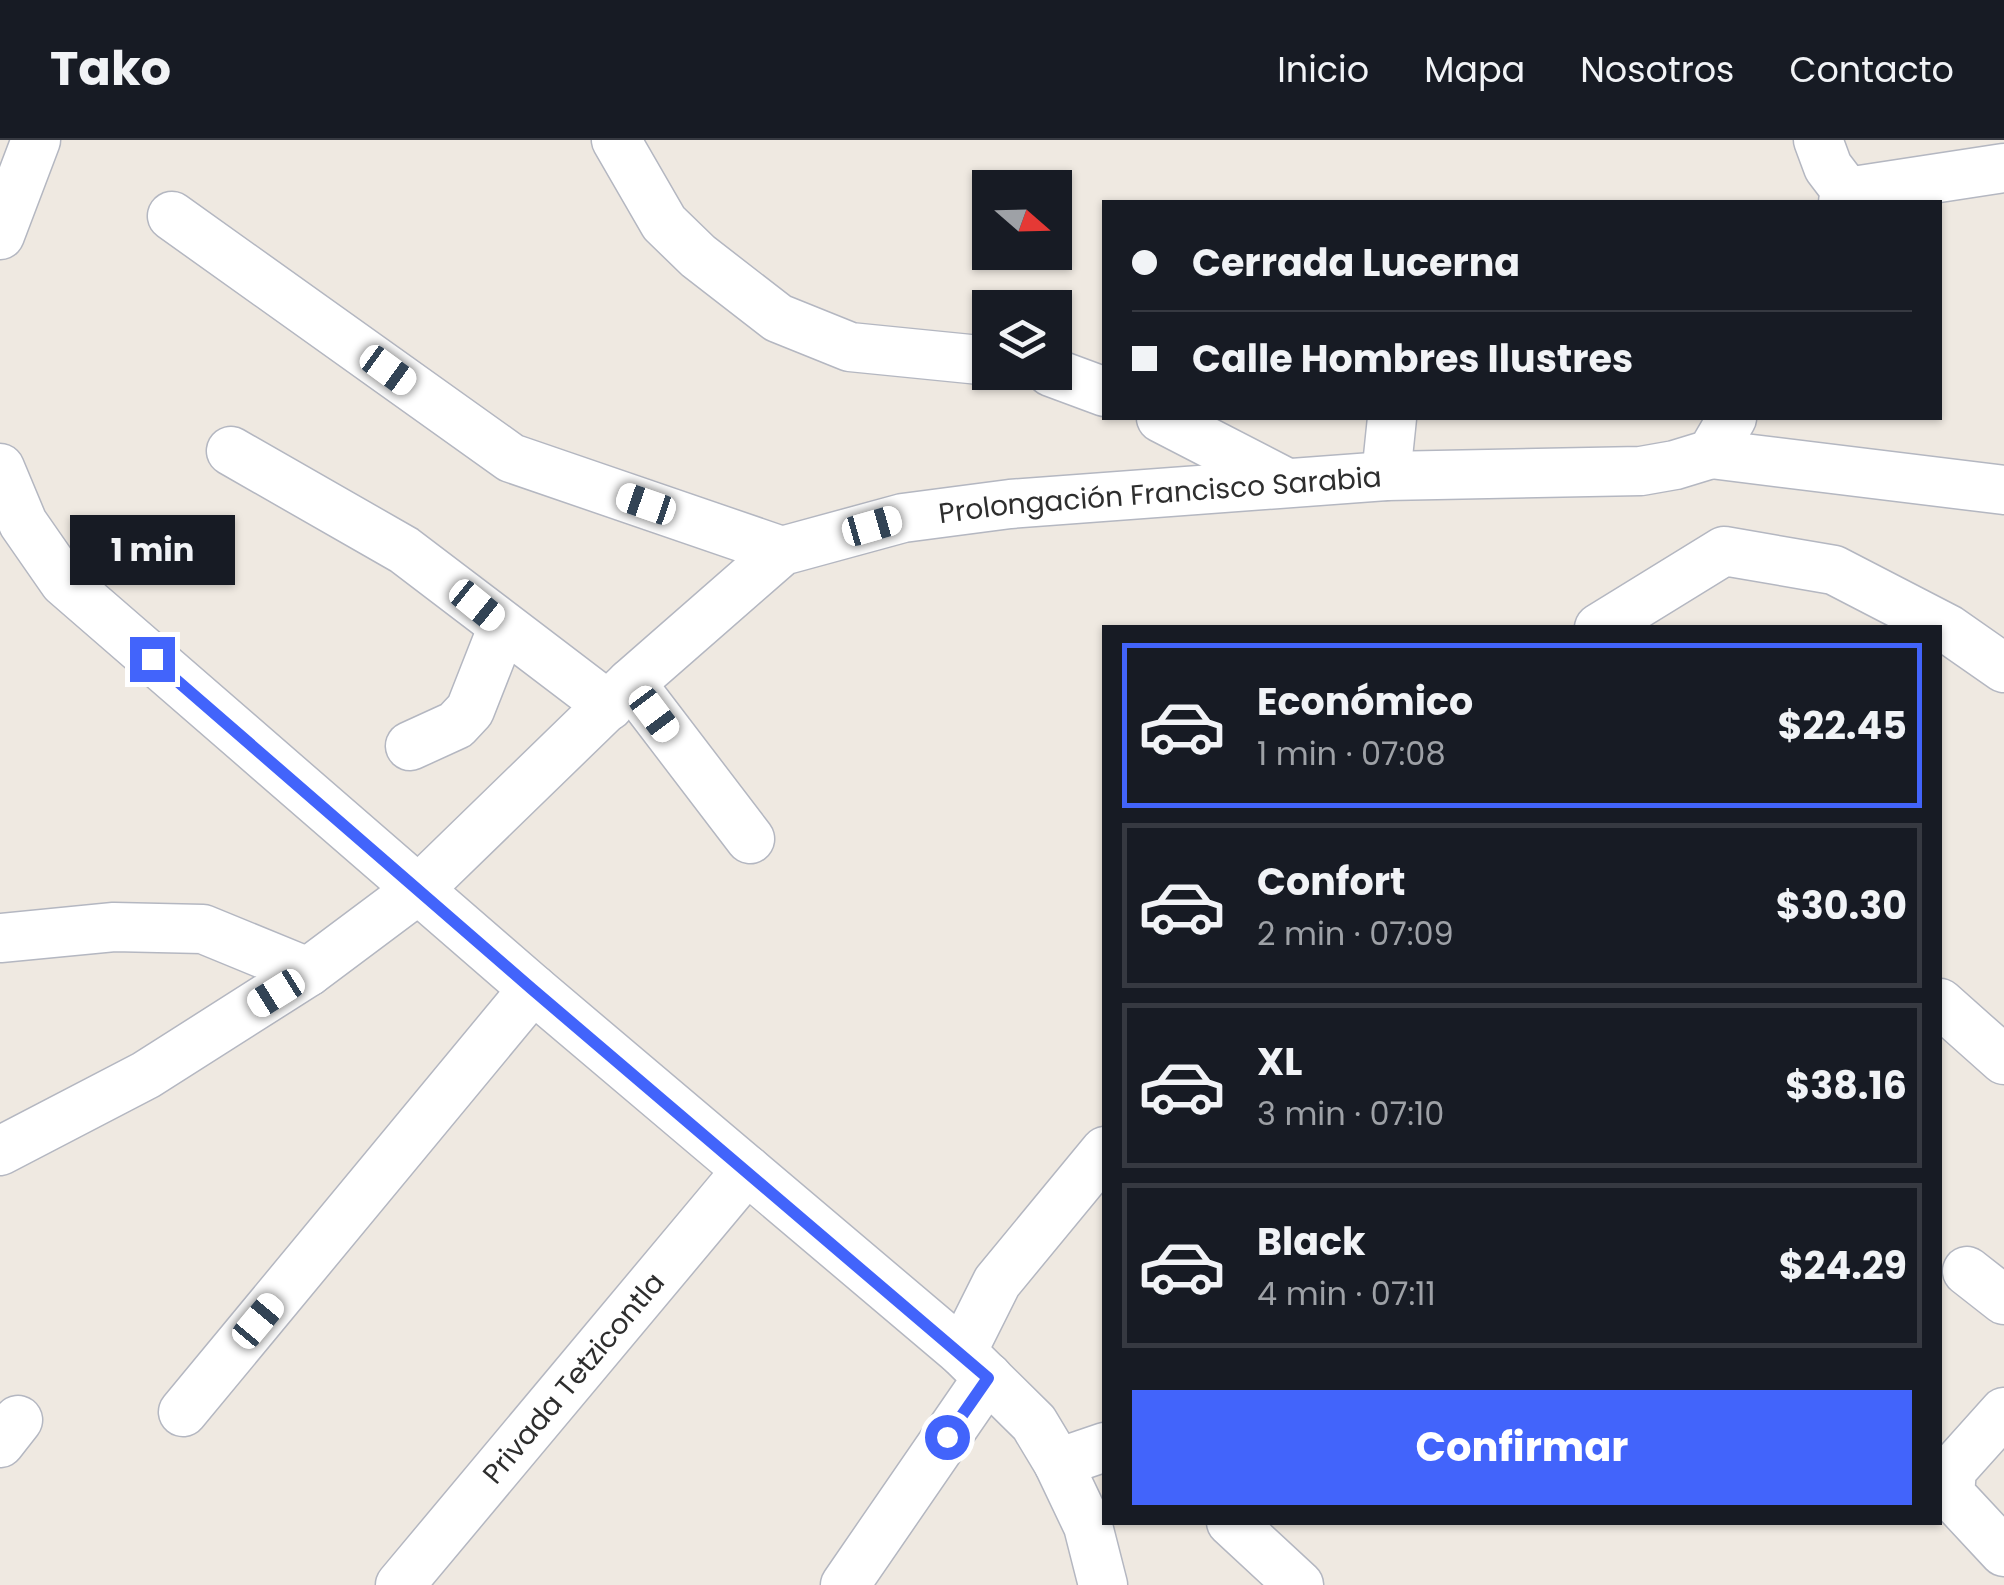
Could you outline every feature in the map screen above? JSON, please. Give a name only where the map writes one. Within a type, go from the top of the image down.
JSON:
[{"type":"street","points":[[0,235],[36,140]]},
{"type":"street","points":[[616,140],[664,223],[698,256],[778,318],[850,347],[972,360]]},
{"type":"street","points":[[1818,140],[1845,197],[2004,168]]},
{"type":"street","points":[[172,216],[511,458],[782,551]]},
{"type":"street","points":[[1072,380],[1102,391]]},
{"type":"street","points":[[1165,420],[1286,482]]},
{"type":"street","points":[[1386,476],[1392,420]]},
{"type":"street","points":[[1721,436],[2004,490]]},
{"type":"street","name":"Prolongación Francisco Sarabia","points":[[0,1150],[146,1075],[308,972],[419,888],[620,694],[782,551],[903,518],[1010,504],[1386,476],[1641,471],[1675,466],[1721,436]]},
{"type":"street","points":[[231,451],[404,550],[503,626],[620,694],[750,839]]},
{"type":"street","points":[[0,468],[23,522],[64,582],[532,989],[975,1365],[1034,1423],[1088,1526],[1104,1585]]},
{"type":"street","points":[[1604,625],[1724,552],[1834,570],[1940,625]]},
{"type":"street","points":[[410,746],[456,725],[470,710],[503,626]]},
{"type":"street","points":[[1942,626],[2004,668]]},
{"type":"street","points":[[0,938],[114,926],[203,929],[308,972]]},
{"type":"street","points":[[183,1412],[532,989]]},
{"type":"street","points":[[1942,1005],[2004,1060]]},
{"type":"street","points":[[845,1585],[975,1365],[998,1282],[1102,1155]]},
{"type":"street","name":"Privada Tetzicontla","points":[[400,1585],[747,1170]]},
{"type":"street","points":[[1967,1271],[2004,1300]]},
{"type":"street","points":[[2004,1412],[1952,1470],[1950,1494],[2004,1552]]},
{"type":"street","points":[[1058,1463],[1102,1449]]},
{"type":"street","points":[[1234,1525],[1299,1585]]},
{"type":"route","points":[[152,659],[532,989],[962,1352],[988,1378],[947,1437]]}]
